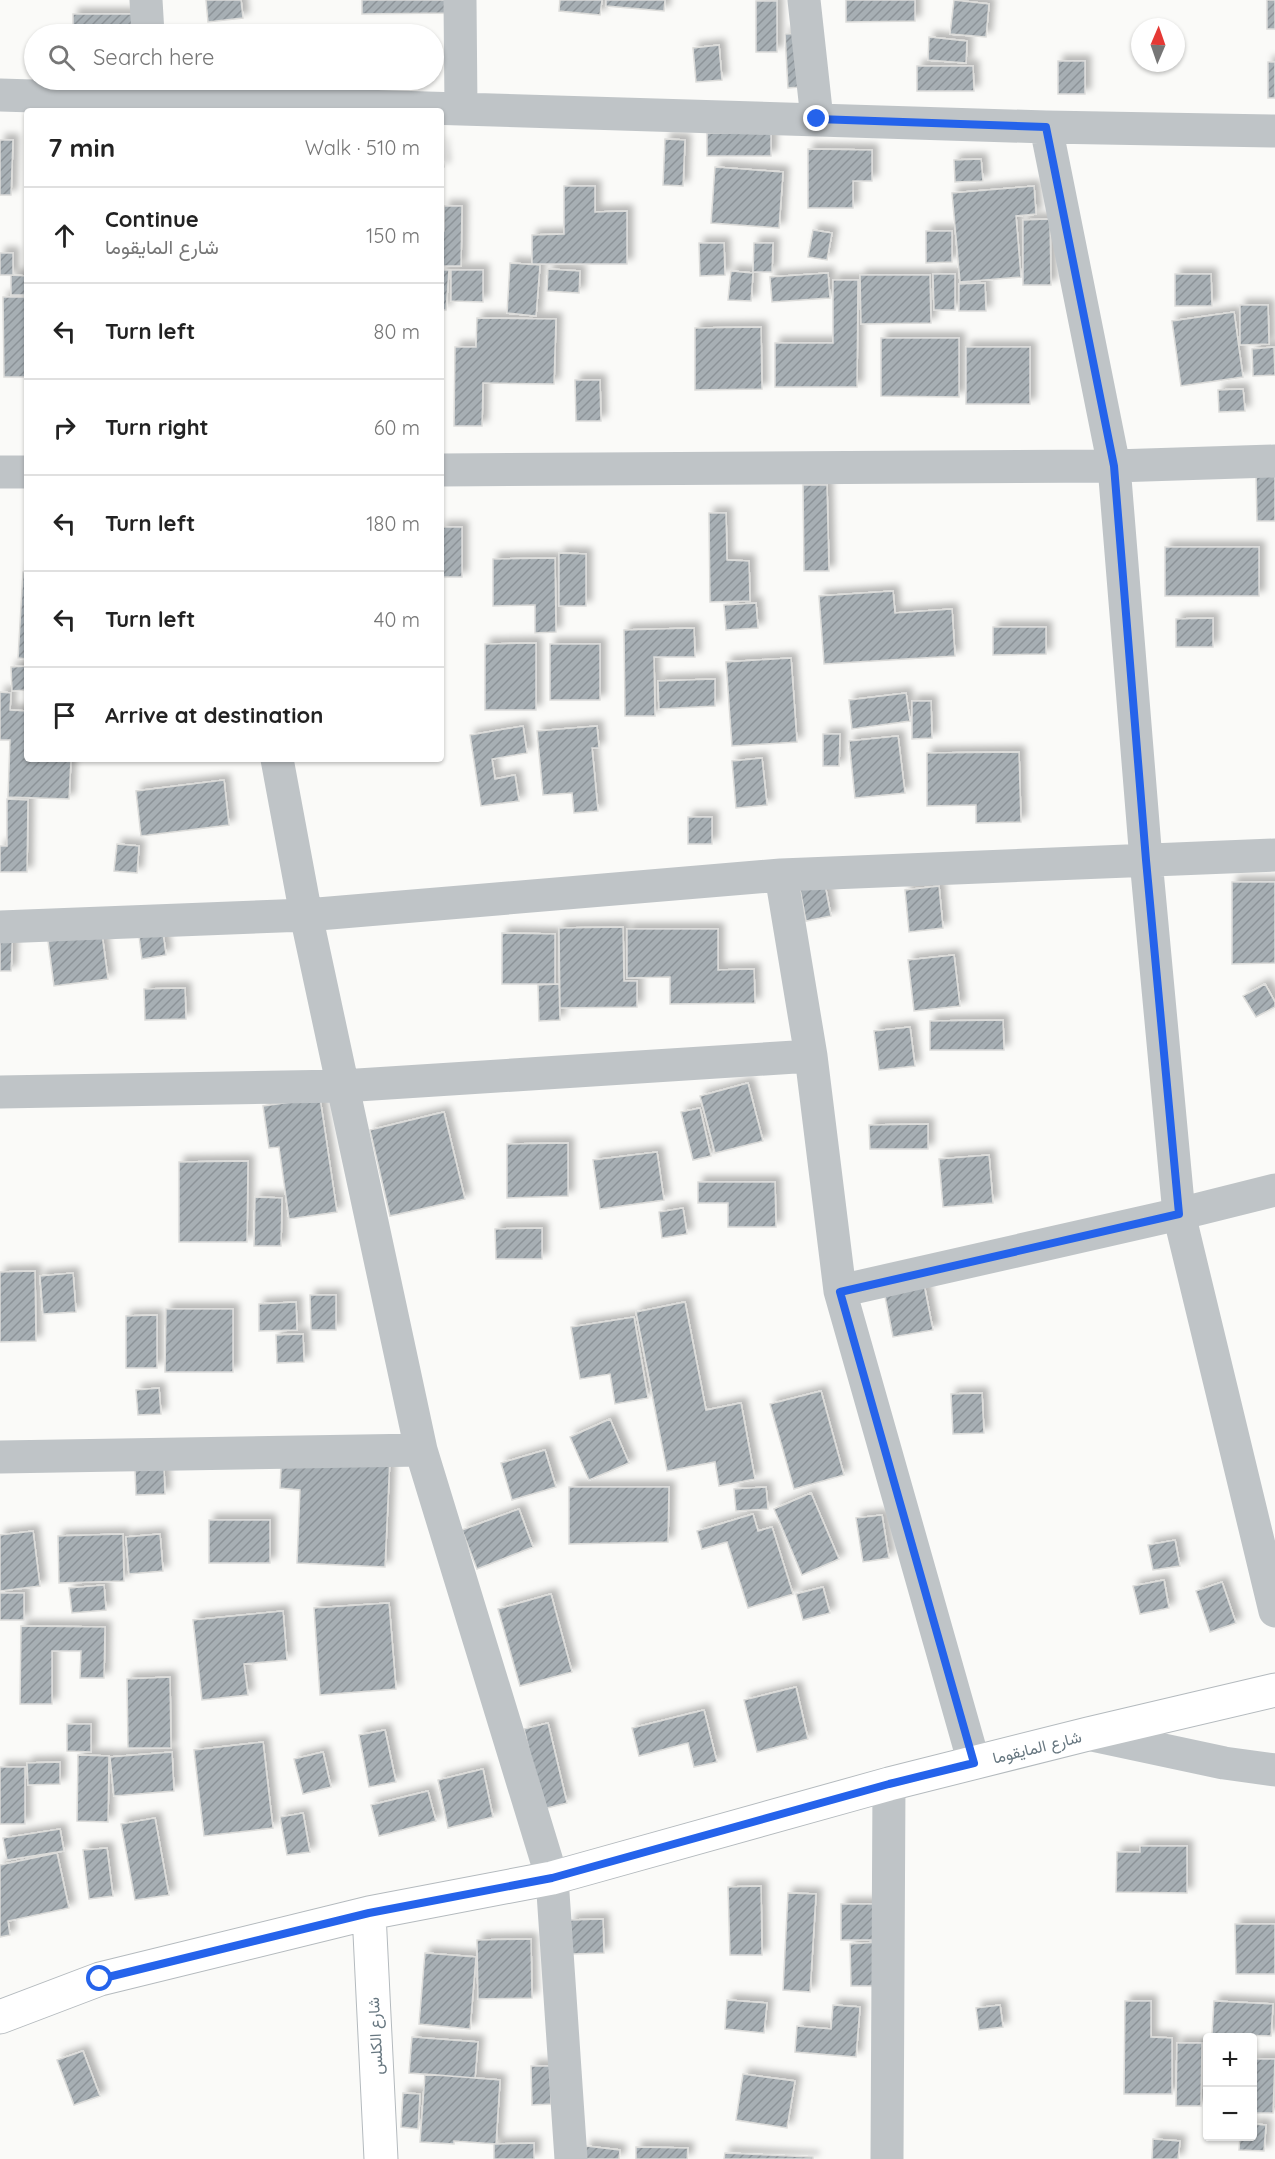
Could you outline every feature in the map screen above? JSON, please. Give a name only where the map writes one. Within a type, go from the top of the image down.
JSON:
[{"type":"street","points":[[146,0],[147,24]]},
{"type":"street","points":[[460,0],[461,108]]},
{"type":"street","points":[[804,0],[817,119]]},
{"type":"street","points":[[0,95],[153,97],[1046,127],[1275,131]]},
{"type":"street","points":[[1046,127],[1114,466],[1146,860],[1179,1214],[1275,1611]]},
{"type":"street","points":[[444,470],[1114,466],[1275,461]]},
{"type":"street","points":[[0,472],[24,472]]},
{"type":"street","points":[[278,762],[306,915],[421,1450],[552,1878],[571,2159]]},
{"type":"street","points":[[0,927],[306,915],[781,875],[1275,855]]},
{"type":"street","points":[[781,875],[811,1056],[840,1292],[974,1763]]},
{"type":"street","points":[[0,1092],[342,1086],[811,1056]]},
{"type":"street","points":[[840,1292],[1275,1190]]},
{"type":"street","points":[[0,1457],[421,1450]]},
{"type":"street","name":"شارع المايقوما","points":[[0,2017],[100,1979],[369,1913],[552,1878],[889,1784],[1275,1690]]},
{"type":"street","points":[[1088,1734],[1224,1763],[1275,1770]]},
{"type":"street","points":[[887,2159],[889,1784]]},
{"type":"street","name":"شارع الكلس","points":[[369,1913],[381,2159]]},
{"type":"building","points":[[206,0],[241,0],[243,18],[208,22]]},
{"type":"building","points":[[362,0],[449,0],[449,13],[362,14]]},
{"type":"building","points":[[560,0],[602,0],[600,15],[559,11]]},
{"type":"building","points":[[606,0],[665,0],[664,11],[606,6]]},
{"type":"building","points":[[846,0],[915,0],[915,21],[846,22]]},
{"type":"building","points":[[954,0],[989,4],[986,37],[950,34]]},
{"type":"building","points":[[1267,0],[1275,0],[1275,29],[1267,29]]},
{"type":"building","points":[[756,1],[777,1],[777,52],[756,52]]},
{"type":"building","points":[[73,14],[133,14],[133,24],[73,24]]},
{"type":"building","points":[[809,33],[812,86],[788,88],[785,34]]},
{"type":"building","points":[[929,37],[967,41],[966,63],[928,60]]},
{"type":"building","points":[[719,45],[722,80],[696,82],[693,48]]},
{"type":"building","points":[[1058,61],[1085,61],[1085,94],[1058,94]]},
{"type":"building","points":[[1268,62],[1275,62],[1275,98],[1268,98]]},
{"type":"building","points":[[917,66],[973,66],[974,91],[917,91]]},
{"type":"building","points":[[707,133],[771,133],[771,156],[707,156]]},
{"type":"building","points":[[665,139],[685,140],[683,186],[663,185]]},
{"type":"building","points":[[0,140],[13,140],[11,195],[0,195]]},
{"type":"building","points":[[808,149],[872,150],[872,181],[853,181],[853,208],[808,208]]},
{"type":"building","points":[[981,159],[983,181],[955,182],[954,160]]},
{"type":"building","points":[[715,167],[783,172],[779,228],[711,223]]},
{"type":"building","points":[[564,186],[595,186],[595,212],[627,211],[627,264],[532,264],[532,235],[564,234]]},
{"type":"building","points":[[1034,186],[1036,214],[1016,216],[1021,277],[960,282],[952,193]]},
{"type":"building","points":[[444,206],[462,206],[461,266],[444,266]]},
{"type":"building","points":[[1050,219],[1051,285],[1023,285],[1023,220]]},
{"type":"building","points":[[813,230],[832,233],[827,260],[808,257]]},
{"type":"building","points":[[926,231],[952,231],[952,262],[926,263]]},
{"type":"building","points":[[699,243],[724,243],[725,275],[700,276]]},
{"type":"building","points":[[754,243],[773,243],[772,272],[753,272]]},
{"type":"building","points":[[0,253],[13,253],[13,275],[0,275]]},
{"type":"building","points":[[510,263],[540,265],[536,316],[507,313]]},
{"type":"building","points":[[548,269],[580,271],[579,293],[547,291]]},
{"type":"building","points":[[444,270],[449,270],[446,310],[444,310]]},
{"type":"building","points":[[451,270],[483,270],[483,302],[451,301]]},
{"type":"building","points":[[731,271],[753,273],[751,301],[728,300]]},
{"type":"building","points":[[828,273],[830,298],[772,302],[770,277]]},
{"type":"building","points":[[933,274],[955,274],[955,310],[934,310]]},
{"type":"building","points":[[1175,274],[1211,274],[1212,306],[1175,306]]},
{"type":"building","points":[[11,275],[24,276],[24,295],[11,295]]},
{"type":"building","points":[[860,275],[930,275],[931,323],[861,324]]},
{"type":"building","points":[[833,280],[858,280],[857,387],[775,387],[775,343],[833,343]]},
{"type":"building","points":[[985,283],[986,311],[959,311],[959,284]]},
{"type":"building","points":[[3,297],[24,297],[24,377],[4,377]]},
{"type":"building","points":[[1240,305],[1268,305],[1269,344],[1240,345]]},
{"type":"building","points":[[1234,312],[1243,377],[1181,386],[1172,321]]},
{"type":"building","points":[[477,318],[556,319],[554,384],[483,383],[482,426],[454,426],[455,347],[476,347]]},
{"type":"building","points":[[761,327],[762,389],[695,390],[695,328]]},
{"type":"building","points":[[881,338],[959,338],[959,397],[881,396]]},
{"type":"building","points":[[966,347],[1030,347],[1030,404],[966,404]]},
{"type":"building","points":[[1274,347],[1275,375],[1253,376],[1252,349]]},
{"type":"building","points":[[575,380],[600,380],[601,421],[576,421]]},
{"type":"building","points":[[1243,389],[1245,411],[1219,412],[1218,390]]},
{"type":"building","points":[[1256,475],[1275,475],[1275,521],[1257,521]]},
{"type":"building","points":[[803,485],[827,485],[829,571],[804,571]]},
{"type":"building","points":[[709,513],[726,513],[727,560],[749,561],[750,601],[710,602]]},
{"type":"building","points":[[444,527],[462,527],[462,577],[444,577]]},
{"type":"building","points":[[1165,547],[1259,547],[1259,596],[1165,596]]},
{"type":"building","points":[[559,553],[586,554],[586,606],[559,606]]},
{"type":"building","points":[[555,558],[556,632],[535,633],[535,605],[493,606],[493,559]]},
{"type":"building","points":[[23,572],[24,572],[24,659],[18,658]]},
{"type":"building","points":[[893,591],[895,613],[952,609],[955,656],[824,664],[819,596]]},
{"type":"building","points":[[756,603],[758,628],[726,630],[724,605]]},
{"type":"building","points":[[1213,618],[1213,647],[1176,647],[1176,619]]},
{"type":"building","points":[[993,627],[1046,627],[1046,654],[993,655]]},
{"type":"building","points":[[694,628],[695,657],[654,657],[655,716],[625,716],[624,630]]},
{"type":"building","points":[[536,643],[536,710],[485,710],[485,644]]},
{"type":"building","points":[[550,644],[600,644],[600,700],[550,700]]},
{"type":"building","points":[[791,658],[797,742],[732,746],[726,662]]},
{"type":"building","points":[[24,666],[24,690],[12,691],[11,667]]},
{"type":"building","points":[[715,679],[715,706],[659,709],[658,681]]},
{"type":"building","points":[[0,692],[11,693],[10,710],[24,711],[24,762],[71,762],[69,799],[8,797],[10,740],[0,740]]},
{"type":"building","points":[[906,693],[910,721],[852,729],[849,700]]},
{"type":"building","points":[[912,701],[931,701],[932,738],[912,739]]},
{"type":"building","points":[[523,726],[527,753],[492,759],[495,779],[515,775],[519,801],[481,806],[470,735]]},
{"type":"building","points":[[597,726],[599,748],[592,748],[598,811],[574,813],[572,793],[543,795],[537,731]]},
{"type":"building","points":[[823,734],[840,734],[839,766],[823,766]]},
{"type":"building","points":[[898,736],[905,793],[855,798],[849,741]]},
{"type":"building","points":[[1019,752],[1021,822],[976,823],[976,805],[927,806],[927,753]]},
{"type":"building","points":[[762,758],[767,805],[736,808],[732,761]]},
{"type":"building","points":[[224,780],[229,825],[141,836],[136,791]]},
{"type":"building","points":[[7,799],[28,800],[27,872],[0,872],[0,846],[7,846]]},
{"type":"building","points":[[688,817],[712,817],[712,844],[688,844]]},
{"type":"building","points":[[117,844],[139,846],[137,873],[114,871]]},
{"type":"building","points":[[1232,882],[1275,882],[1275,963],[1232,964]]},
{"type":"building","points":[[825,885],[831,916],[806,921],[800,889]]},
{"type":"building","points":[[939,886],[943,928],[909,932],[905,890]]},
{"type":"building","points":[[162,925],[166,955],[142,959],[138,928]]},
{"type":"building","points":[[0,926],[13,927],[11,971],[0,971]]},
{"type":"building","points":[[623,927],[624,981],[637,981],[637,1007],[560,1008],[559,928]]},
{"type":"building","points":[[627,929],[718,929],[718,970],[754,969],[755,1003],[670,1004],[670,977],[627,978]]},
{"type":"building","points":[[502,933],[555,934],[555,984],[502,984]]},
{"type":"building","points":[[102,934],[108,979],[54,986],[48,941]]},
{"type":"building","points":[[954,955],[960,1006],[914,1011],[908,960]]},
{"type":"building","points":[[559,984],[560,1020],[539,1021],[538,985]]},
{"type":"building","points":[[1265,984],[1275,1002],[1275,1007],[1256,1017],[1243,996]]},
{"type":"building","points":[[185,988],[186,1019],[145,1020],[144,989]]},
{"type":"building","points":[[1003,1020],[1004,1050],[930,1050],[930,1021]]},
{"type":"building","points":[[910,1027],[915,1066],[879,1070],[874,1031]]},
{"type":"building","points":[[748,1083],[763,1141],[715,1153],[700,1096]]},
{"type":"building","points":[[320,1098],[337,1212],[289,1219],[279,1147],[269,1148],[263,1106]]},
{"type":"building","points":[[700,1108],[711,1156],[693,1160],[681,1112]]},
{"type":"building","points":[[444,1112],[465,1199],[390,1216],[370,1130]]},
{"type":"building","points":[[928,1124],[928,1149],[870,1149],[869,1125]]},
{"type":"building","points":[[568,1143],[568,1196],[507,1198],[507,1144]]},
{"type":"building","points":[[657,1152],[664,1200],[600,1209],[593,1160]]},
{"type":"building","points":[[989,1155],[993,1203],[943,1207],[939,1159]]},
{"type":"building","points":[[248,1161],[247,1242],[179,1242],[179,1162]]},
{"type":"building","points":[[698,1182],[775,1182],[776,1227],[728,1227],[728,1203],[698,1203]]},
{"type":"building","points":[[255,1197],[282,1198],[281,1246],[254,1246]]},
{"type":"building","points":[[683,1208],[687,1234],[662,1238],[659,1212]]},
{"type":"building","points":[[542,1228],[542,1259],[496,1259],[495,1229]]},
{"type":"building","points":[[921,1269],[933,1330],[893,1337],[881,1276]]},
{"type":"building","points":[[35,1271],[36,1341],[0,1342],[0,1272]]},
{"type":"building","points":[[73,1273],[76,1312],[43,1314],[40,1276]]},
{"type":"building","points":[[310,1295],[336,1295],[336,1330],[311,1330]]},
{"type":"building","points":[[296,1302],[297,1330],[259,1331],[259,1304]]},
{"type":"building","points":[[685,1302],[706,1410],[741,1403],[755,1479],[719,1486],[715,1462],[667,1471],[636,1312]]},
{"type":"building","points":[[166,1309],[233,1309],[233,1372],[165,1372]]},
{"type":"building","points":[[157,1315],[157,1368],[126,1368],[126,1316]]},
{"type":"building","points":[[634,1317],[648,1398],[615,1404],[610,1374],[580,1379],[571,1327]]},
{"type":"building","points":[[303,1334],[304,1362],[277,1363],[276,1335]]},
{"type":"building","points":[[159,1388],[161,1414],[138,1415],[136,1390]]},
{"type":"building","points":[[821,1391],[844,1475],[794,1489],[770,1404]]},
{"type":"building","points":[[982,1393],[984,1433],[953,1434],[951,1394]]},
{"type":"building","points":[[610,1419],[629,1463],[589,1480],[570,1437]]},
{"type":"building","points":[[282,1450],[390,1456],[385,1567],[297,1563],[300,1490],[280,1488]]},
{"type":"building","points":[[545,1450],[556,1487],[512,1500],[501,1463]]},
{"type":"building","points":[[164,1469],[165,1494],[136,1495],[135,1470]]},
{"type":"building","points":[[569,1487],[669,1487],[668,1542],[569,1544]]},
{"type":"building","points":[[766,1487],[768,1509],[736,1511],[734,1489]]},
{"type":"building","points":[[811,1493],[839,1559],[802,1575],[774,1509]]},
{"type":"building","points":[[519,1509],[533,1547],[477,1569],[462,1530]]},
{"type":"building","points":[[753,1514],[758,1531],[772,1527],[793,1594],[748,1608],[727,1542],[702,1549],[697,1531]]},
{"type":"building","points":[[882,1515],[889,1558],[863,1562],[856,1518]]},
{"type":"building","points":[[209,1520],[270,1520],[270,1563],[209,1563]]},
{"type":"building","points":[[33,1531],[40,1586],[0,1591],[0,1535]]},
{"type":"building","points":[[123,1534],[124,1581],[59,1583],[58,1536]]},
{"type":"building","points":[[160,1534],[163,1571],[129,1574],[126,1537]]},
{"type":"building","points":[[1175,1540],[1180,1566],[1153,1570],[1148,1545]]},
{"type":"building","points":[[1164,1580],[1169,1608],[1140,1614],[1133,1586]]},
{"type":"building","points":[[1222,1582],[1236,1623],[1210,1632],[1196,1591]]},
{"type":"building","points":[[104,1585],[106,1610],[72,1613],[69,1588]]},
{"type":"building","points":[[823,1587],[830,1613],[803,1620],[796,1594]]},
{"type":"building","points":[[0,1593],[24,1593],[24,1620],[0,1620]]},
{"type":"building","points":[[551,1594],[572,1672],[520,1686],[498,1609]]},
{"type":"building","points":[[389,1603],[396,1689],[320,1695],[314,1608]]},
{"type":"building","points":[[283,1611],[287,1660],[244,1664],[248,1695],[202,1700],[193,1620]]},
{"type":"building","points":[[21,1626],[105,1627],[104,1678],[80,1678],[81,1651],[52,1651],[52,1704],[20,1704]]},
{"type":"building","points":[[170,1677],[171,1748],[128,1748],[127,1679]]},
{"type":"building","points":[[796,1687],[808,1739],[757,1752],[744,1700]]},
{"type":"building","points":[[704,1710],[717,1762],[694,1767],[688,1743],[639,1756],[632,1728]]},
{"type":"building","points":[[548,1723],[567,1803],[543,1809],[524,1729]]},
{"type":"building","points":[[67,1724],[91,1724],[91,1752],[67,1751]]},
{"type":"building","points":[[385,1730],[396,1782],[369,1787],[359,1735]]},
{"type":"building","points":[[263,1742],[273,1828],[204,1836],[194,1750]]},
{"type":"building","points":[[172,1752],[174,1791],[114,1796],[110,1757]]},
{"type":"building","points":[[323,1752],[331,1787],[303,1794],[294,1759]]},
{"type":"building","points":[[78,1755],[109,1756],[108,1822],[77,1821]]},
{"type":"building","points":[[60,1762],[60,1784],[28,1785],[27,1763]]},
{"type":"building","points":[[0,1767],[25,1767],[25,1824],[0,1824]]},
{"type":"building","points":[[483,1769],[493,1817],[448,1828],[438,1780]]},
{"type":"building","points":[[428,1791],[436,1821],[379,1836],[371,1805]]},
{"type":"building","points":[[303,1813],[310,1852],[287,1855],[280,1817]]},
{"type":"building","points":[[155,1818],[169,1895],[135,1900],[121,1824]]},
{"type":"building","points":[[60,1829],[64,1851],[7,1860],[3,1838]]},
{"type":"building","points":[[1140,1846],[1187,1846],[1187,1893],[1116,1892],[1117,1852],[1140,1852]]},
{"type":"building","points":[[107,1848],[113,1896],[89,1899],[83,1850]]},
{"type":"building","points":[[57,1853],[69,1908],[8,1921],[10,1935],[0,1937],[0,1865]]},
{"type":"building","points":[[761,1886],[762,1955],[730,1955],[728,1887]]},
{"type":"building","points":[[788,1893],[816,1894],[810,1992],[783,1990]]},
{"type":"building","points":[[841,1904],[877,1904],[877,1940],[841,1940]]},
{"type":"building","points":[[603,1919],[604,1953],[572,1954],[570,1920]]},
{"type":"building","points":[[1235,1924],[1275,1924],[1275,1974],[1236,1974]]},
{"type":"building","points":[[531,1939],[532,1998],[478,1999],[477,1940]]},
{"type":"building","points":[[879,1942],[880,1986],[851,1986],[850,1944]]},
{"type":"building","points":[[425,1953],[476,1957],[470,2029],[419,2024]]},
{"type":"building","points":[[727,2000],[767,2003],[764,2033],[725,2029]]},
{"type":"building","points":[[1125,2001],[1151,2001],[1151,2037],[1172,2038],[1172,2094],[1124,2094]]},
{"type":"building","points":[[1214,2001],[1273,2004],[1271,2036],[1257,2036],[1257,2033],[1212,2033]]},
{"type":"building","points":[[833,2005],[860,2007],[856,2057],[795,2052],[797,2026],[831,2029]]},
{"type":"building","points":[[1000,2005],[1003,2027],[979,2030],[976,2008]]},
{"type":"building","points":[[412,2037],[478,2042],[475,2078],[409,2073]]},
{"type":"building","points":[[1177,2043],[1202,2043],[1201,2106],[1176,2106]]},
{"type":"building","points":[[83,2051],[100,2096],[74,2105],[57,2060]]},
{"type":"building","points":[[1257,2059],[1275,2059],[1273,2113],[1257,2113]]},
{"type":"building","points":[[531,2066],[550,2066],[551,2104],[532,2105]]},
{"type":"building","points":[[425,2074],[500,2080],[496,2144],[454,2141],[454,2144],[420,2142]]},
{"type":"building","points":[[743,2074],[795,2081],[787,2128],[736,2120]]},
{"type":"building","points":[[403,2093],[420,2094],[418,2129],[401,2127]]},
{"type":"building","points":[[1257,2124],[1266,2125],[1264,2151],[1239,2150],[1240,2141],[1257,2141]]},
{"type":"building","points":[[1153,2139],[1180,2141],[1178,2159],[1152,2159]]},
{"type":"building","points":[[534,2143],[534,2159],[494,2159],[494,2144]]},
{"type":"building","points":[[586,2146],[620,2150],[619,2159],[584,2159]]},
{"type":"building","points":[[636,2147],[688,2148],[687,2159],[636,2159]]},
{"type":"building","points":[[725,2153],[813,2157],[813,2159],[724,2159]]},
{"type":"route","points":[[100,1979],[369,1913],[552,1878],[889,1784],[974,1763],[840,1292],[1179,1214],[1146,860],[1114,466],[1046,127],[817,119]]}]
